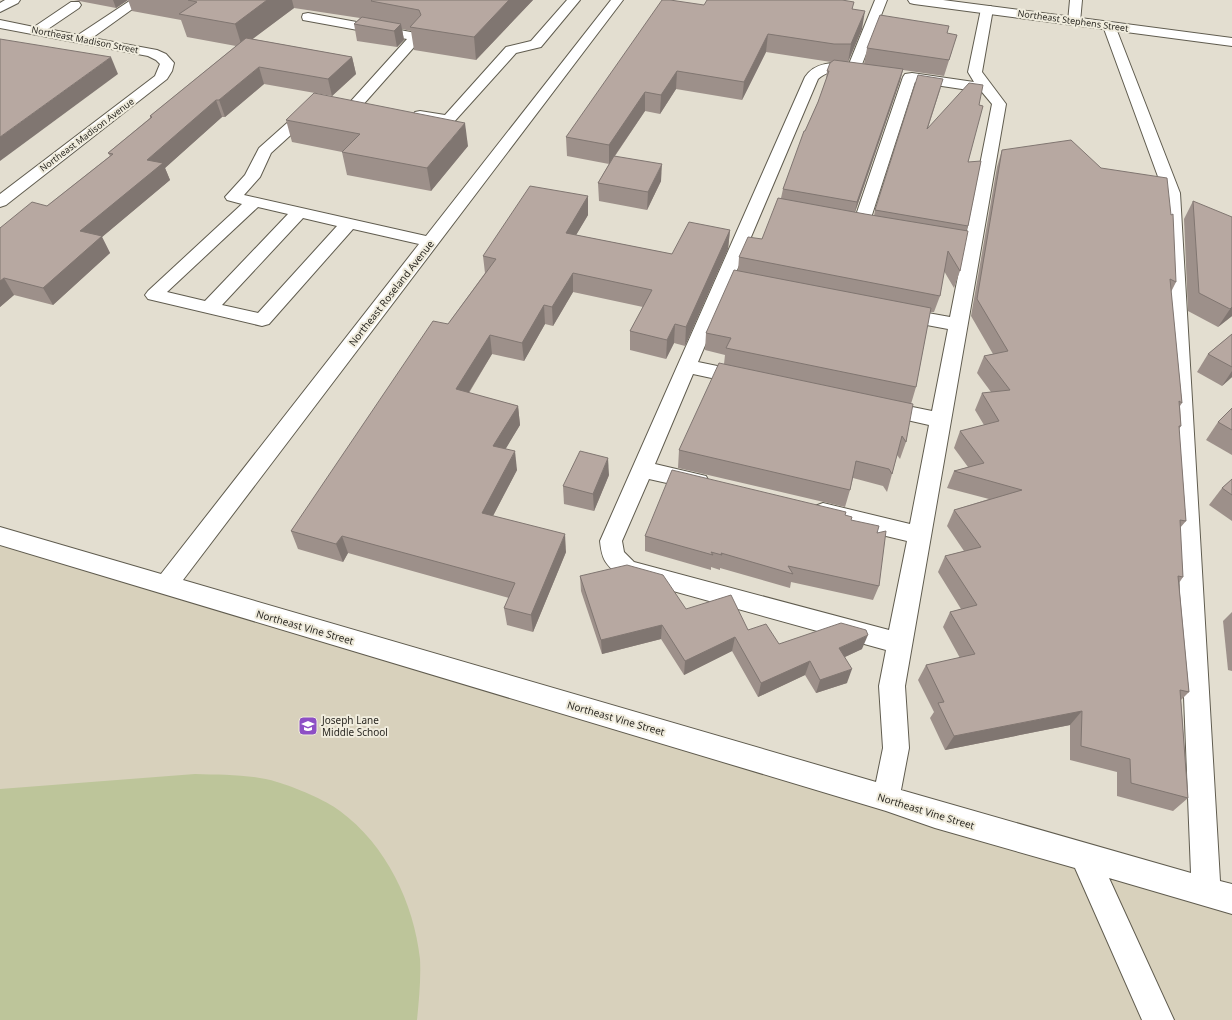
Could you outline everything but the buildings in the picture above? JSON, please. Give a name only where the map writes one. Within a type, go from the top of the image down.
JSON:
[{"type":"street","points":[[0,8],[14,0]]},
{"type":"street","points":[[82,38],[139,0]]},
{"type":"street","points":[[402,112],[448,120],[511,50],[536,44],[574,0]]},
{"type":"street","name":"Northeast Roseland Avenue","points":[[166,586],[617,0]]},
{"type":"street","points":[[881,0],[861,70],[828,66],[822,68],[812,77],[764,205],[732,280],[686,366],[611,541],[613,556],[627,569],[899,643]]},
{"type":"street","name":"Northeast Stephens Street","points":[[914,0],[1232,42]]},
{"type":"street","points":[[1074,22],[1076,0]]},
{"type":"street","points":[[38,30],[75,5]]},
{"type":"street","points":[[886,798],[896,748],[892,686],[899,643],[958,325],[966,242],[999,104],[994,96],[984,88],[978,80],[975,72],[987,9]]},
{"type":"street","points":[[308,17],[416,37],[356,104]]},
{"type":"street","name":"Northeast Madison Street","points":[[0,24],[152,52],[161,57],[167,63]]},
{"type":"street","points":[[1109,26],[1172,192],[1206,891]]},
{"type":"street","name":"Northeast Madison Avenue","points":[[0,202],[160,79],[165,71],[167,63]]},
{"type":"street","points":[[861,223],[903,76],[984,88]]},
{"type":"street","points":[[324,103],[312,108],[264,150],[252,177],[233,197],[431,242]]},
{"type":"street","points":[[340,104],[356,104],[372,107]]},
{"type":"street","points":[[254,202],[154,295],[262,320],[349,223]]},
{"type":"street","points":[[209,308],[298,212]]},
{"type":"street","points":[[880,310],[958,325]]},
{"type":"street","points":[[686,366],[764,382]]},
{"type":"street","points":[[864,404],[941,420]]},
{"type":"street","points":[[642,469],[719,487]]},
{"type":"street","points":[[804,507],[919,534]]},
{"type":"street","name":"Northeast Vine Street","points":[[0,536],[886,798],[935,814],[1232,899]]},
{"type":"street","points":[[1085,857],[1158,1020]]},
{"type":"shaded area","name":"Joseph Lane Middle School","points":[[0,538],[1232,913],[1232,1020],[0,1020]]},
{"type":"green space","points":[[195,774],[236,775],[267,779],[292,787],[318,798],[340,811],[371,841],[384,858],[395,877],[404,897],[417,938],[420,959],[420,982],[417,1020],[0,1020],[0,789]]},
{"type":"place","name":"Joseph Lane Middle School","points":[[308,726]]}]
